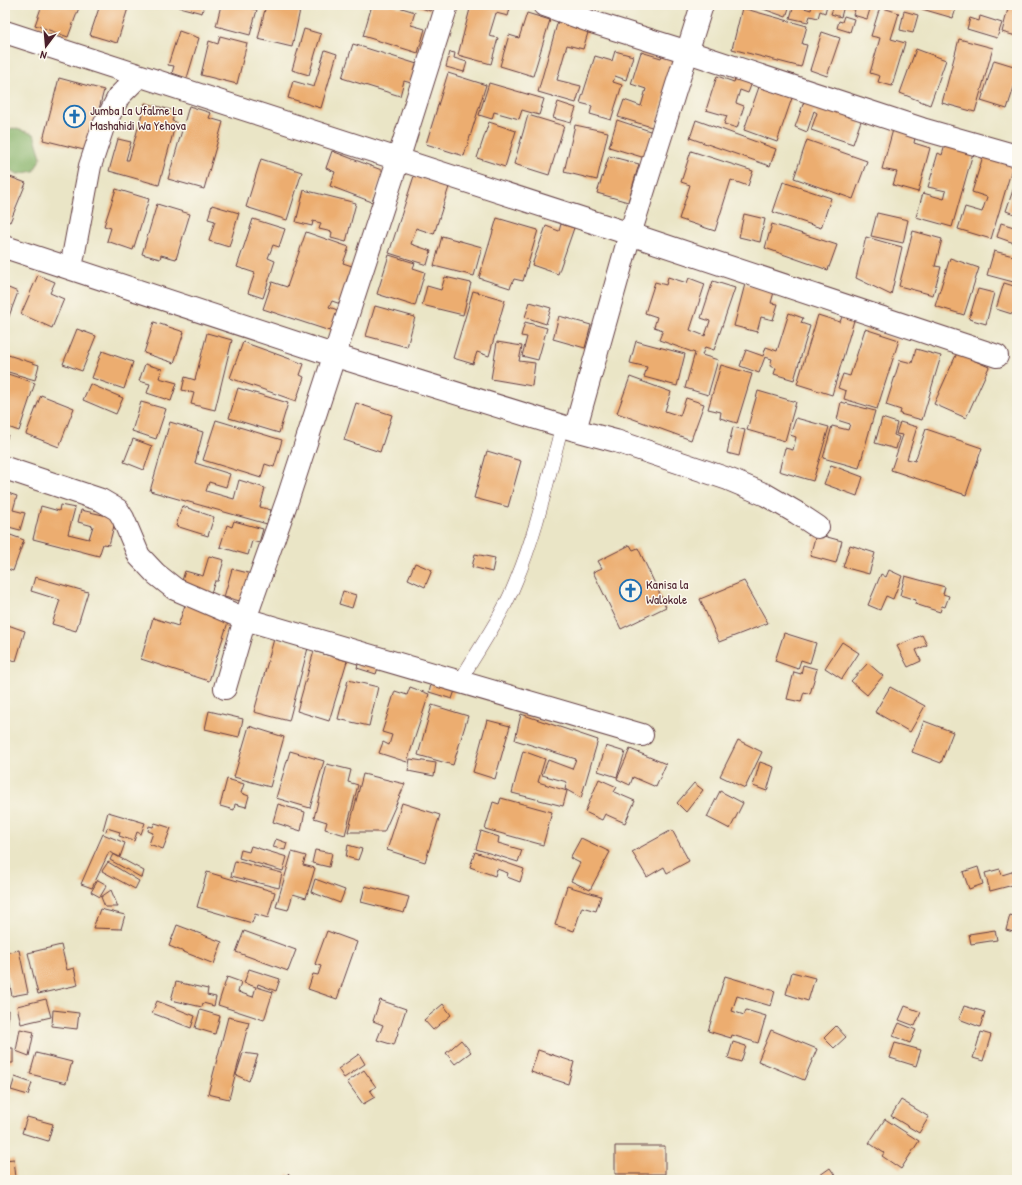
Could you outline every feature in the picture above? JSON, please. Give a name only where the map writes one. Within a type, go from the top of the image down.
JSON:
[{"type":"street","points":[[225,688],[245,619],[288,498],[447,5]]},
{"type":"street","points":[[544,5],[922,130],[1017,156]]},
{"type":"street","points":[[568,428],[702,5]]},
{"type":"street","points":[[5,32],[630,234],[997,356]]},
{"type":"street","points":[[70,268],[90,166],[103,127],[119,96],[139,76]]},
{"type":"street","points":[[5,247],[333,355],[568,428],[616,441],[728,479],[766,495],[798,513],[818,527]]},
{"type":"street","points":[[5,468],[101,500],[118,510],[123,518],[139,556],[175,590],[245,619],[642,735]]},
{"type":"lane","points":[[460,682],[496,624],[516,581],[568,428]]},
{"type":"green space","points":[[13,128],[34,134],[41,157],[34,171],[18,174],[5,167],[5,131]]},
{"type":"building","points":[[42,5],[80,5],[68,37],[35,25]]},
{"type":"building","points":[[100,5],[129,5],[117,43],[90,35]]},
{"type":"building","points":[[179,5],[204,5],[202,13],[179,7]]},
{"type":"building","points":[[221,5],[239,5],[257,10],[250,35],[216,26]]},
{"type":"building","points":[[266,5],[280,5],[300,10],[292,47],[258,39]]},
{"type":"building","points":[[290,5],[304,5],[303,9]]},
{"type":"building","points":[[372,5],[392,5],[415,12],[411,25],[425,29],[418,53],[363,36]]},
{"type":"building","points":[[413,5],[432,5],[430,11]]},
{"type":"building","points":[[471,5],[511,5],[508,16],[496,13],[489,36],[498,38],[491,64],[458,55]]},
{"type":"building","points":[[752,5],[790,5],[786,17]]},
{"type":"building","points":[[794,5],[811,10],[812,5],[827,5],[825,13],[820,11],[818,18],[810,16],[808,22],[790,18]]},
{"type":"building","points":[[834,5],[871,6],[867,19],[853,15],[855,10],[844,6],[841,17],[831,14]]},
{"type":"building","points":[[923,5],[957,5],[953,18],[922,9]]},
{"type":"building","points":[[1009,5],[1017,5],[1016,36],[1002,32]]},
{"type":"building","points":[[880,7],[899,13],[891,39],[905,43],[892,86],[878,82],[880,76],[870,73],[880,38],[871,36]]},
{"type":"building","points":[[742,8],[807,26],[802,44],[807,45],[801,67],[732,49]]},
{"type":"building","points":[[904,11],[918,15],[913,33],[900,30]]},
{"type":"building","points":[[527,13],[550,20],[533,76],[500,66],[509,35],[519,38]]},
{"type":"building","points":[[844,16],[854,19],[850,32],[837,28],[839,21],[842,22]]},
{"type":"building","points":[[980,16],[1002,23],[997,38],[967,29],[970,18],[979,21]]},
{"type":"building","points":[[559,17],[590,26],[583,49],[567,45],[557,80],[581,86],[576,103],[538,92]]},
{"type":"building","points":[[304,29],[321,34],[309,75],[292,70]]},
{"type":"building","points":[[179,31],[199,38],[187,78],[172,73],[174,66],[168,65]]},
{"type":"building","points":[[822,32],[840,38],[827,76],[810,70]]},
{"type":"building","points":[[220,36],[247,43],[237,84],[201,75],[209,41],[218,44]]},
{"type":"building","points":[[959,39],[993,48],[975,112],[942,103]]},
{"type":"building","points":[[353,44],[417,64],[411,83],[404,81],[400,96],[342,78]]},
{"type":"building","points":[[916,49],[946,60],[930,105],[900,93]]},
{"type":"building","points":[[325,50],[337,54],[321,108],[288,98],[293,81],[314,87]]},
{"type":"building","points":[[615,51],[633,56],[626,80],[615,76],[613,82],[622,85],[611,120],[590,114],[592,106],[580,103],[595,56],[612,61]]},
{"type":"building","points":[[450,52],[455,53],[454,58],[467,62],[464,72],[446,67]]},
{"type":"building","points":[[641,52],[661,58],[663,53],[677,57],[655,128],[618,117],[624,100],[641,106],[646,89],[631,84]]},
{"type":"building","points":[[994,60],[1017,67],[1017,78],[1007,109],[981,101]]},
{"type":"building","points":[[448,73],[486,85],[464,156],[426,144]]},
{"type":"building","points":[[737,74],[753,80],[748,93],[740,90],[736,103],[744,106],[737,128],[724,124],[727,116],[706,110],[717,76],[734,82]]},
{"type":"building","points":[[59,78],[104,90],[88,151],[43,140]]},
{"type":"building","points":[[489,83],[544,99],[539,115],[522,110],[519,119],[494,112],[492,119],[479,115]]},
{"type":"building","points":[[759,87],[792,98],[777,142],[744,130]]},
{"type":"building","points":[[806,96],[863,115],[853,144],[811,130],[817,113],[814,111],[807,132],[795,127]]},
{"type":"building","points":[[558,102],[576,108],[571,123],[553,118]]},
{"type":"building","points":[[145,103],[175,111],[172,121],[176,122],[159,185],[109,171],[118,139],[131,142],[126,160],[129,160]]},
{"type":"building","points":[[189,106],[211,113],[209,118],[223,122],[204,189],[168,179]]},
{"type":"building","points":[[528,115],[564,126],[549,175],[514,164]]},
{"type":"building","points":[[617,120],[653,132],[645,158],[609,147]]},
{"type":"building","points":[[696,120],[776,149],[770,166],[690,138]]},
{"type":"building","points":[[489,122],[516,131],[505,167],[477,158]]},
{"type":"building","points":[[575,125],[608,132],[597,180],[564,172]]},
{"type":"building","points":[[894,126],[916,132],[914,143],[930,148],[918,192],[893,185],[897,172],[882,169]]},
{"type":"building","points":[[807,140],[867,161],[853,199],[794,178]]},
{"type":"building","points":[[945,145],[973,153],[952,227],[916,217],[923,193],[944,199],[946,191],[928,187],[938,153],[942,155]]},
{"type":"building","points":[[332,151],[384,171],[372,202],[330,186],[335,172],[326,168]]},
{"type":"building","points":[[691,151],[753,171],[748,186],[731,180],[715,231],[679,219],[690,185],[681,182]]},
{"type":"building","points":[[609,156],[639,164],[628,202],[597,193]]},
{"type":"building","points":[[983,156],[1013,165],[991,239],[958,229],[965,207],[982,212],[987,197],[972,192]]},
{"type":"building","points":[[261,159],[302,172],[287,220],[246,207]]},
{"type":"building","points":[[5,175],[26,183],[10,222],[5,220]]},
{"type":"building","points":[[414,176],[449,187],[434,234],[416,228],[411,244],[431,251],[427,265],[389,253]]},
{"type":"building","points":[[1017,178],[1017,215],[1006,211]]},
{"type":"building","points":[[783,182],[831,198],[821,228],[773,212]]},
{"type":"building","points":[[116,189],[149,199],[133,250],[107,241],[111,228],[104,226]]},
{"type":"building","points":[[304,190],[356,203],[346,242],[331,238],[332,232],[319,229],[321,223],[313,221],[312,226],[296,222]]},
{"type":"building","points":[[157,204],[190,214],[176,259],[161,255],[160,259],[142,254]]},
{"type":"building","points":[[212,205],[239,213],[229,247],[209,241],[215,221],[208,219]]},
{"type":"building","points":[[877,213],[908,220],[903,243],[871,236]]},
{"type":"building","points":[[744,214],[765,219],[760,242],[739,237]]},
{"type":"building","points":[[497,218],[538,230],[523,281],[514,279],[510,288],[479,278]]},
{"type":"building","points":[[253,219],[285,229],[279,247],[273,245],[268,258],[275,261],[263,298],[248,293],[255,273],[237,267]]},
{"type":"building","points":[[1001,223],[1017,228],[1017,244],[997,237]]},
{"type":"building","points":[[561,224],[574,228],[558,274],[532,265],[546,226],[559,231]]},
{"type":"building","points":[[772,224],[837,245],[828,270],[765,248]]},
{"type":"building","points":[[913,231],[942,239],[935,266],[941,267],[933,295],[899,286]]},
{"type":"building","points":[[306,232],[349,247],[343,263],[352,266],[346,282],[357,286],[349,307],[332,301],[329,307],[346,313],[339,334],[263,309],[272,282],[287,287]]},
{"type":"building","points":[[442,236],[482,247],[474,276],[434,266]]},
{"type":"building","points":[[866,237],[902,247],[891,295],[856,278]]},
{"type":"building","points":[[994,251],[1017,257],[1017,283],[987,275]]},
{"type":"building","points":[[389,255],[415,263],[413,268],[425,272],[415,306],[377,294]]},
{"type":"building","points":[[950,258],[979,268],[964,315],[935,306]]},
{"type":"building","points":[[38,275],[55,282],[50,293],[64,299],[52,328],[21,314]]},
{"type":"building","points":[[445,277],[471,283],[463,315],[422,305],[427,286],[441,290]]},
{"type":"building","points":[[668,277],[687,283],[689,278],[705,284],[690,330],[705,336],[710,321],[701,318],[713,281],[735,288],[714,350],[705,347],[702,355],[718,360],[708,395],[685,388],[695,353],[659,340],[663,330],[654,327],[657,317],[645,313],[655,282],[666,285]]},
{"type":"building","points":[[1004,283],[1017,287],[1017,307],[1015,315],[996,309]]},
{"type":"building","points":[[745,284],[774,292],[771,303],[778,304],[773,320],[761,317],[757,332],[734,326]]},
{"type":"building","points":[[6,287],[18,292],[5,327],[5,291]]},
{"type":"building","points":[[978,289],[994,293],[986,324],[969,319]]},
{"type":"building","points":[[473,291],[505,300],[489,356],[477,352],[473,364],[453,358]]},
{"type":"building","points":[[530,302],[551,308],[546,324],[525,317]]},
{"type":"building","points":[[375,306],[415,317],[407,347],[366,336]]},
{"type":"building","points":[[789,313],[803,318],[801,323],[810,326],[794,380],[774,374],[776,368],[770,366],[772,359],[765,357],[759,373],[740,366],[746,350],[763,356],[766,347],[777,351]]},
{"type":"building","points":[[843,314],[855,317],[832,395],[797,384],[818,315],[840,322]]},
{"type":"building","points":[[559,316],[591,325],[585,348],[553,339]]},
{"type":"building","points":[[154,322],[184,332],[174,363],[144,353]]},
{"type":"building","points":[[525,322],[547,328],[538,360],[522,356],[527,337],[521,336]]},
{"type":"building","points":[[77,329],[96,336],[82,371],[63,364]]},
{"type":"building","points":[[865,329],[899,340],[877,409],[844,399],[846,391],[838,388],[843,374],[850,376]]},
{"type":"building","points":[[207,333],[232,340],[215,410],[191,404],[194,393],[182,390],[185,377],[195,380]]},
{"type":"building","points":[[636,341],[685,354],[677,386],[644,377],[647,367],[630,363]]},
{"type":"building","points":[[243,342],[304,364],[300,375],[304,377],[296,401],[230,378]]},
{"type":"building","points":[[497,342],[522,346],[519,361],[535,363],[532,386],[491,379]]},
{"type":"building","points":[[916,349],[941,356],[922,420],[900,414],[901,410],[886,405],[900,360],[912,363]]},
{"type":"building","points":[[102,351],[133,362],[124,389],[92,378]]},
{"type":"building","points":[[957,353],[989,367],[966,418],[934,404]]},
{"type":"building","points":[[5,354],[39,365],[35,380],[5,371]]},
{"type":"building","points":[[145,364],[162,369],[159,378],[177,383],[171,401],[147,393],[150,384],[139,381]]},
{"type":"building","points":[[721,365],[752,374],[737,423],[720,418],[721,412],[708,409]]},
{"type":"building","points":[[5,373],[35,383],[19,431],[5,426]]},
{"type":"building","points":[[630,377],[671,392],[665,411],[680,416],[686,398],[704,404],[691,440],[617,413]]},
{"type":"building","points":[[90,384],[123,398],[116,414],[83,400]]},
{"type":"building","points":[[238,388],[288,403],[279,433],[229,418]]},
{"type":"building","points":[[758,391],[796,402],[785,441],[747,430]]},
{"type":"building","points":[[41,395],[74,408],[59,447],[26,434]]},
{"type":"building","points":[[141,402],[166,409],[156,439],[132,431]]},
{"type":"building","points":[[841,402],[875,411],[859,468],[823,458],[832,426],[848,430],[850,424],[837,420]]},
{"type":"building","points":[[356,403],[392,415],[380,452],[344,440]]},
{"type":"building","points":[[796,418],[829,427],[813,481],[779,471],[785,448],[793,450],[796,437],[790,435]]},
{"type":"building","points":[[882,418],[897,423],[894,435],[899,437],[896,449],[875,443]]},
{"type":"building","points":[[216,420],[282,440],[274,467],[265,464],[261,478],[203,460]]},
{"type":"building","points":[[170,422],[203,432],[195,463],[230,474],[226,487],[209,482],[206,491],[234,499],[239,480],[265,488],[260,507],[271,510],[267,524],[150,491]]},
{"type":"building","points":[[900,422],[917,427],[907,459],[915,461],[926,429],[982,448],[966,495],[891,470],[903,435],[896,434]]},
{"type":"building","points":[[733,427],[745,430],[739,456],[727,453]]},
{"type":"building","points":[[5,434],[8,435],[5,444]]},
{"type":"building","points":[[133,439],[152,446],[144,470],[124,462]]},
{"type":"building","points":[[487,451],[521,461],[508,507],[474,498]]},
{"type":"building","points":[[831,465],[863,477],[857,496],[824,484]]},
{"type":"building","points":[[5,492],[17,496],[13,510],[25,513],[20,530],[5,526]]},
{"type":"building","points":[[60,505],[75,508],[68,534],[89,539],[93,526],[78,522],[81,510],[116,518],[109,545],[103,544],[99,556],[33,539],[41,506],[59,511]]},
{"type":"building","points":[[182,506],[214,517],[208,536],[176,526]]},
{"type":"building","points":[[234,521],[263,529],[259,543],[252,541],[248,555],[220,547],[227,525],[232,527]]},
{"type":"building","points":[[5,533],[24,540],[13,571],[5,568]]},
{"type":"building","points":[[816,534],[842,541],[836,563],[810,556]]},
{"type":"building","points":[[630,545],[633,550],[638,548],[666,607],[621,629],[593,572],[602,568],[598,561]]},
{"type":"building","points":[[850,545],[875,553],[869,574],[843,567]]},
{"type":"building","points":[[475,554],[495,558],[492,572],[472,567]]},
{"type":"building","points":[[209,556],[224,560],[218,581],[215,581],[211,593],[181,584],[185,571],[203,576]]},
{"type":"building","points":[[415,563],[432,570],[425,587],[408,579]]},
{"type":"building","points":[[232,569],[252,574],[244,602],[224,597]]},
{"type":"building","points":[[889,570],[902,576],[893,599],[886,596],[880,610],[868,605],[881,574],[886,577]]},
{"type":"building","points":[[905,576],[945,587],[943,594],[949,596],[945,607],[942,606],[940,612],[915,604],[916,600],[900,595]]},
{"type":"building","points":[[35,577],[88,592],[76,631],[52,624],[60,600],[31,591]]},
{"type":"building","points":[[744,581],[768,623],[719,642],[700,599]]},
{"type":"building","points":[[343,591],[356,595],[352,608],[339,604]]},
{"type":"building","points":[[185,605],[229,619],[209,681],[141,659],[153,618],[178,626]]},
{"type":"building","points":[[5,624],[25,631],[16,661],[5,658]]},
{"type":"building","points":[[784,633],[816,643],[810,663],[801,660],[798,669],[775,661]]},
{"type":"building","points":[[922,635],[927,645],[916,650],[921,661],[908,667],[897,646]]},
{"type":"building","points":[[274,639],[308,648],[289,721],[254,712]]},
{"type":"building","points":[[842,642],[859,653],[842,679],[825,668]]},
{"type":"building","points":[[314,651],[347,661],[329,721],[297,711]]},
{"type":"building","points":[[360,656],[380,662],[376,674],[357,668]]},
{"type":"building","points":[[868,663],[883,676],[867,695],[851,681]]},
{"type":"building","points":[[803,665],[817,669],[810,694],[804,692],[801,702],[787,699],[794,672],[801,674]]},
{"type":"building","points":[[433,678],[457,685],[452,699],[429,692]]},
{"type":"building","points":[[348,680],[378,687],[369,726],[338,719]]},
{"type":"building","points":[[410,687],[429,694],[407,762],[379,753],[383,742],[389,745],[392,735],[382,732],[395,691],[407,695]]},
{"type":"building","points":[[890,687],[925,706],[910,732],[875,712]]},
{"type":"building","points":[[432,705],[468,716],[453,765],[418,755]]},
{"type":"building","points":[[209,711],[243,719],[239,737],[205,729]]},
{"type":"building","points":[[521,714],[598,740],[581,798],[565,789],[567,782],[542,775],[548,760],[572,769],[576,759],[515,740]]},
{"type":"building","points":[[487,720],[510,726],[495,779],[473,772]]},
{"type":"building","points":[[924,721],[953,732],[941,763],[912,752]]},
{"type":"building","points":[[249,726],[284,737],[270,787],[234,777]]},
{"type":"building","points":[[738,740],[762,752],[745,788],[720,776]]},
{"type":"building","points":[[606,746],[625,752],[617,777],[598,771]]},
{"type":"building","points":[[630,749],[666,764],[656,787],[633,777],[630,785],[617,779]]},
{"type":"building","points":[[290,751],[324,761],[310,808],[276,798]]},
{"type":"building","points":[[523,751],[545,759],[538,782],[567,791],[563,806],[512,793]]},
{"type":"building","points":[[410,759],[436,763],[434,776],[408,771]]},
{"type":"building","points":[[760,762],[774,767],[767,791],[753,786]]},
{"type":"building","points":[[327,764],[351,770],[348,782],[358,785],[345,835],[325,829],[327,822],[314,818]]},
{"type":"building","points":[[363,774],[405,784],[384,832],[348,832]]},
{"type":"building","points":[[227,779],[244,784],[241,793],[249,796],[246,807],[235,804],[234,810],[220,806]]},
{"type":"building","points":[[599,779],[617,787],[614,792],[635,801],[625,823],[605,814],[602,820],[585,812]]},
{"type":"building","points":[[694,783],[703,790],[686,812],[677,803]]},
{"type":"building","points":[[720,791],[743,803],[730,829],[707,817]]},
{"type":"building","points":[[501,798],[552,812],[543,845],[485,829],[493,802],[499,804]]},
{"type":"building","points":[[402,803],[440,815],[425,862],[387,850]]},
{"type":"building","points":[[278,804],[305,812],[301,831],[273,822]]},
{"type":"building","points":[[108,812],[145,823],[141,834],[137,832],[134,841],[119,836],[120,832],[107,828],[106,831],[103,830]]},
{"type":"building","points":[[155,823],[171,828],[163,849],[149,844],[153,833],[148,831],[149,826],[153,827]]},
{"type":"building","points":[[672,830],[689,861],[667,873],[664,867],[647,877],[632,852]]},
{"type":"building","points":[[481,831],[499,837],[498,843],[522,850],[518,862],[476,849]]},
{"type":"building","points":[[103,834],[125,843],[120,857],[109,852],[92,888],[81,884]]},
{"type":"building","points":[[581,838],[610,852],[590,890],[571,881],[580,863],[570,858]]},
{"type":"building","points":[[276,839],[287,843],[285,850],[273,847]]},
{"type":"building","points":[[348,845],[362,849],[358,860],[346,857]]},
{"type":"building","points":[[251,846],[287,857],[283,871],[239,858],[241,850],[249,852]]},
{"type":"building","points":[[315,850],[332,853],[329,867],[312,863]]},
{"type":"building","points":[[292,852],[306,856],[303,865],[315,868],[306,898],[293,894],[288,910],[276,907]]},
{"type":"building","points":[[475,852],[524,869],[520,882],[507,877],[508,873],[497,869],[495,876],[470,867]]},
{"type":"building","points":[[113,854],[144,871],[142,878],[110,860]]},
{"type":"building","points":[[235,861],[282,873],[279,888],[231,876]]},
{"type":"building","points":[[108,862],[139,881],[135,889],[102,871]]},
{"type":"building","points":[[5,866],[8,867],[6,879],[5,879]]},
{"type":"building","points":[[978,867],[983,884],[969,889],[963,872]]},
{"type":"building","points":[[1000,869],[1002,875],[1015,871],[1017,884],[990,891],[985,873]]},
{"type":"building","points":[[207,872],[275,892],[268,918],[255,914],[252,923],[197,907]]},
{"type":"building","points":[[315,879],[345,890],[340,903],[311,892]]},
{"type":"building","points":[[98,880],[107,885],[100,897],[91,892]]},
{"type":"building","points":[[365,886],[409,897],[404,913],[361,902]]},
{"type":"building","points":[[567,886],[601,896],[596,911],[582,907],[574,931],[555,925]]},
{"type":"building","points":[[111,890],[118,907],[105,907],[101,897]]},
{"type":"building","points":[[100,909],[125,915],[121,929],[93,928]]},
{"type":"building","points":[[1010,915],[1017,917],[1017,933],[1006,930]]},
{"type":"building","points":[[177,925],[222,942],[214,964],[169,946]]},
{"type":"building","points":[[995,930],[997,940],[971,944],[969,934]]},
{"type":"building","points":[[244,931],[296,950],[288,971],[236,952]]},
{"type":"building","points":[[327,931],[357,942],[337,999],[308,989],[313,974],[318,975],[321,966],[315,964]]},
{"type":"building","points":[[61,945],[67,970],[74,968],[78,985],[38,994],[28,953]]},
{"type":"building","points":[[19,950],[28,993],[12,996],[5,953]]},
{"type":"building","points":[[249,969],[280,979],[276,991],[258,984],[257,987],[273,992],[264,1020],[218,1005],[227,977],[241,982],[238,992],[253,997],[256,987],[244,983]]},
{"type":"building","points":[[792,972],[815,978],[808,1001],[786,994]]},
{"type":"building","points":[[725,976],[775,991],[771,1006],[737,996],[732,1011],[744,1015],[746,1010],[766,1016],[758,1043],[732,1035],[731,1038],[708,1031]]},
{"type":"building","points":[[176,982],[208,989],[207,995],[216,997],[214,1006],[203,1003],[202,1007],[171,1000]]},
{"type":"building","points":[[46,999],[51,1017],[21,1024],[17,1006]]},
{"type":"building","points":[[380,1000],[406,1009],[394,1045],[377,1040],[383,1025],[373,1021]]},
{"type":"building","points":[[157,1001],[195,1016],[191,1028],[152,1013]]},
{"type":"building","points":[[443,1004],[451,1015],[433,1030],[424,1020]]},
{"type":"building","points":[[905,1006],[921,1012],[915,1026],[899,1020]]},
{"type":"building","points":[[964,1006],[985,1012],[980,1027],[959,1019]]},
{"type":"building","points":[[5,1010],[8,1010],[7,1048],[13,1048],[13,1063],[5,1063]]},
{"type":"building","points":[[53,1010],[79,1013],[77,1029],[52,1026]]},
{"type":"building","points":[[200,1010],[220,1016],[215,1034],[195,1028]]},
{"type":"building","points":[[228,1017],[249,1022],[229,1099],[208,1094]]},
{"type":"building","points":[[899,1023],[916,1030],[910,1043],[893,1036]]},
{"type":"building","points":[[836,1026],[846,1037],[834,1048],[824,1038]]},
{"type":"building","points":[[20,1029],[34,1032],[29,1056],[16,1051]]},
{"type":"building","points":[[771,1030],[817,1049],[804,1080],[758,1061]]},
{"type":"building","points":[[981,1032],[991,1035],[983,1061],[973,1058]]},
{"type":"building","points":[[461,1040],[471,1052],[455,1064],[446,1053]]},
{"type":"building","points":[[733,1042],[746,1046],[741,1062],[728,1058]]},
{"type":"building","points":[[895,1043],[921,1050],[916,1066],[890,1058]]},
{"type":"building","points":[[538,1050],[574,1062],[568,1084],[531,1072]]},
{"type":"building","points":[[36,1053],[72,1062],[66,1083],[30,1074]]},
{"type":"building","points":[[243,1053],[258,1055],[249,1081],[236,1075]]},
{"type":"building","points":[[359,1054],[365,1064],[344,1078],[338,1069]]},
{"type":"building","points":[[364,1070],[376,1087],[370,1090],[375,1097],[363,1104],[347,1082]]},
{"type":"building","points":[[15,1077],[32,1083],[28,1095],[11,1090]]},
{"type":"building","points":[[901,1100],[929,1117],[919,1133],[891,1116]]},
{"type":"building","points":[[27,1117],[53,1124],[48,1141],[22,1133]]},
{"type":"building","points":[[885,1119],[919,1141],[901,1169],[882,1156],[884,1153],[869,1143]]},
{"type":"building","points":[[615,1146],[665,1146],[665,1174],[615,1174]]},
{"type":"building","points":[[14,1159],[16,1178],[5,1179],[5,1160]]},
{"type":"building","points":[[830,1168],[838,1180],[813,1180]]},
{"type":"building","points":[[288,1174],[294,1180],[282,1180]]},
{"type":"building","points":[[845,1176],[848,1180],[838,1180]]},
{"type":"place","name":"Jumba La Ufalme La Mashahidi Wa Yehova","points":[[75,117]]},
{"type":"place","name":"Kanisa la Walokole","points":[[631,591]]}]
